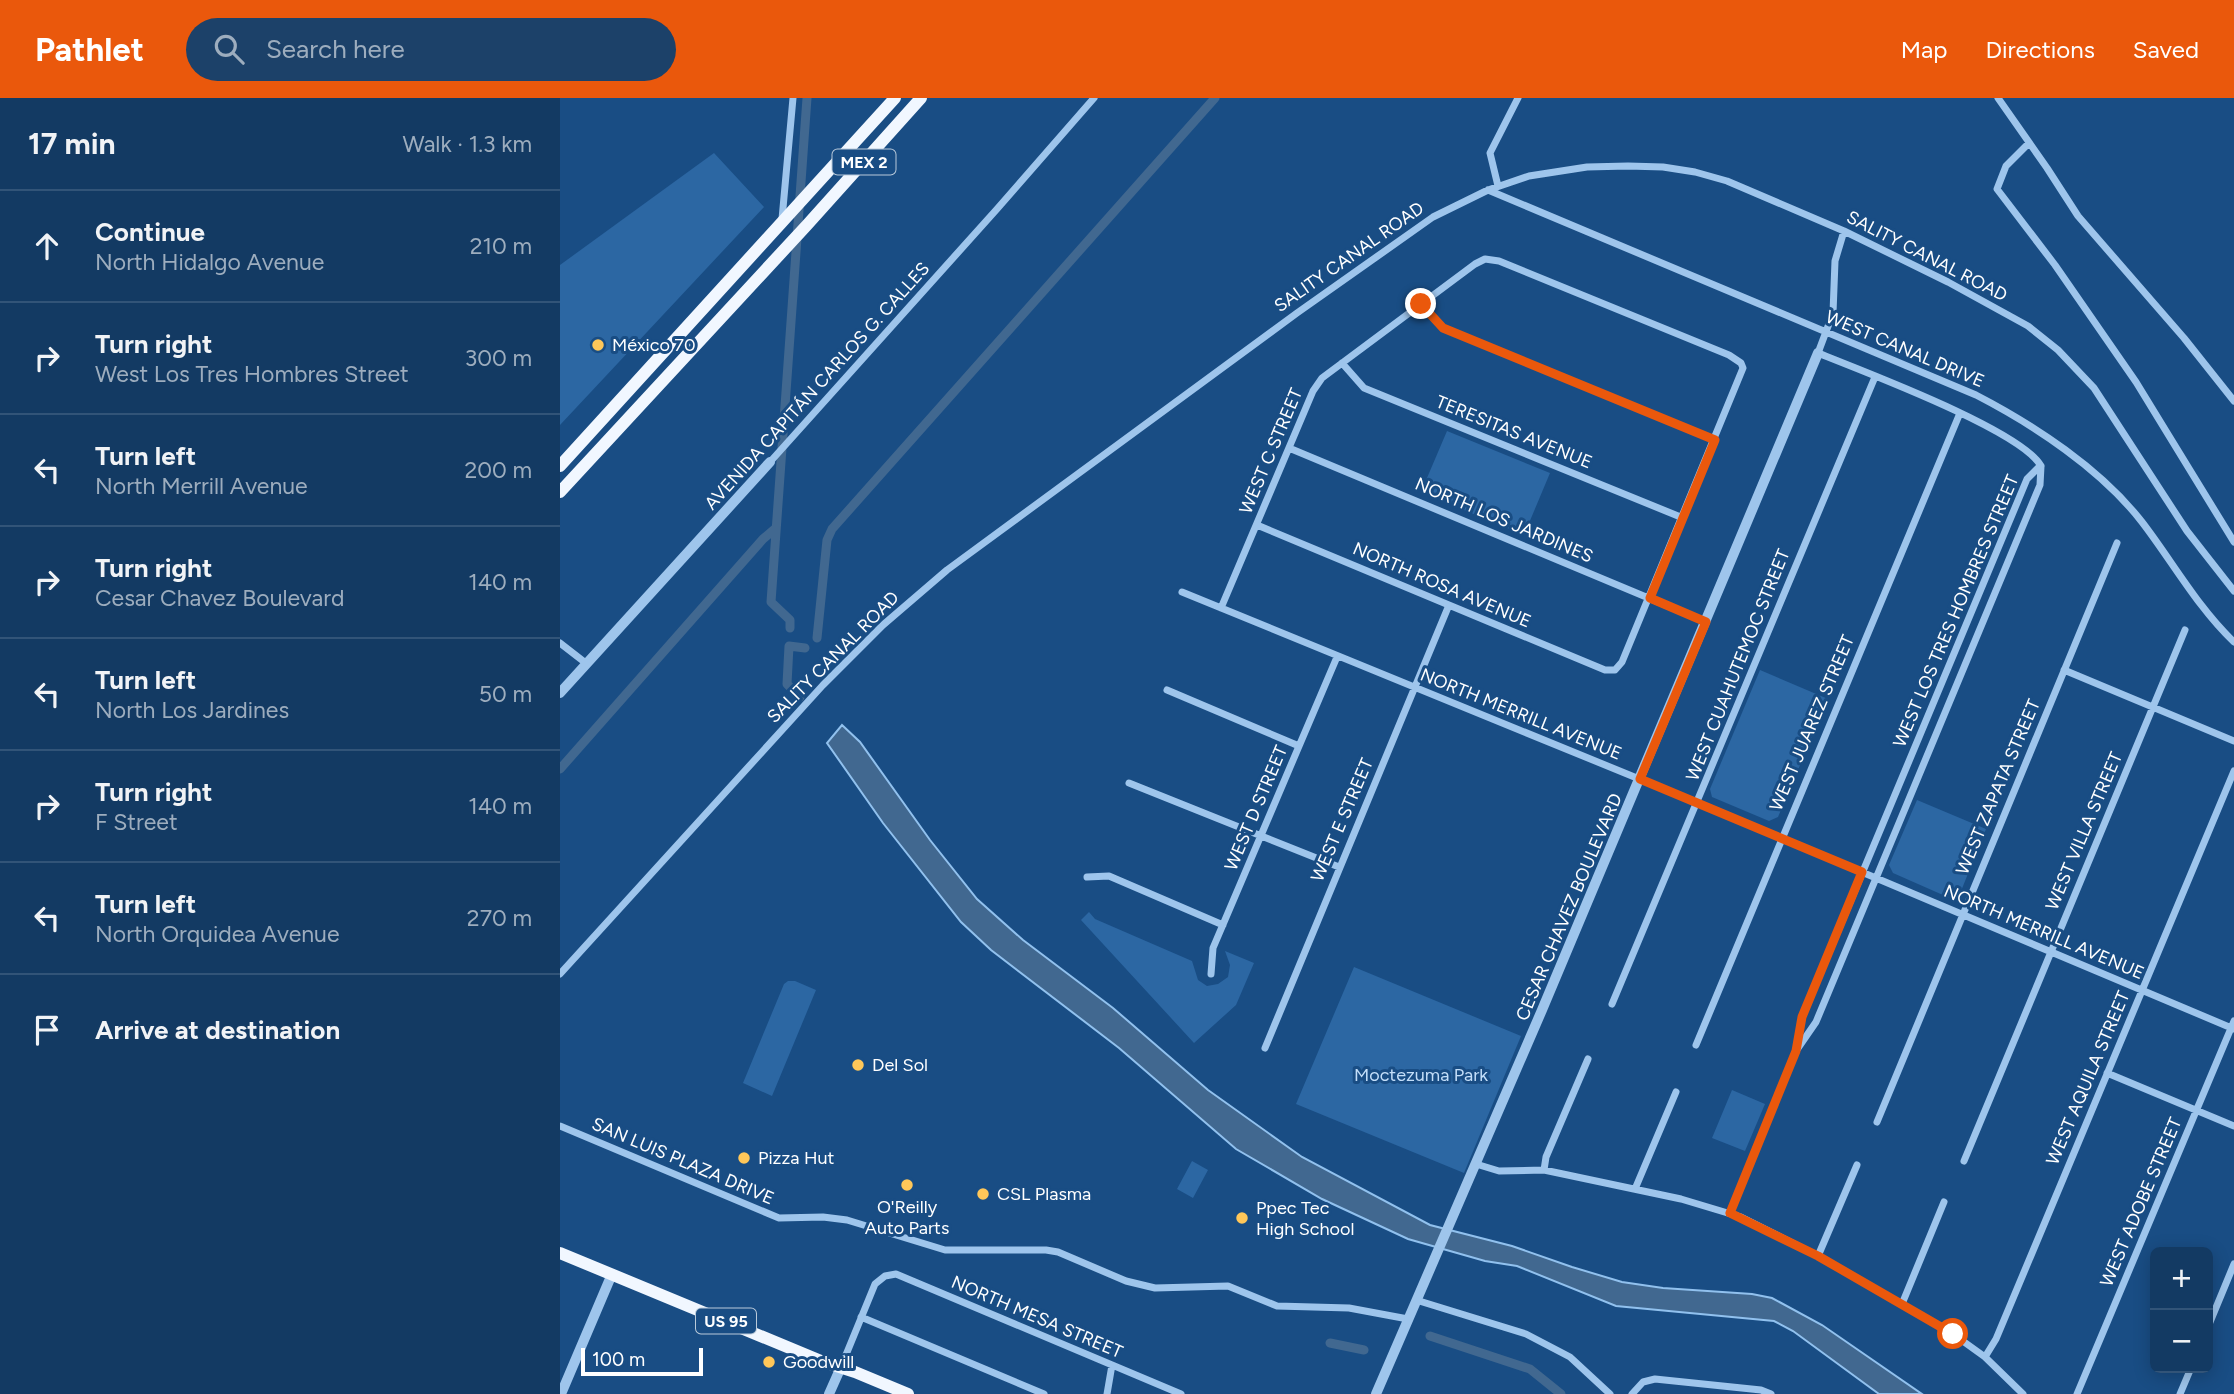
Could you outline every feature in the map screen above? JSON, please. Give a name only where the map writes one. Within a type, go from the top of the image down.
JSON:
[{"type":"highway","name":"MEX 2","points":[[560,466],[895,98]]},
{"type":"highway","name":"MEX 2","points":[[560,492],[921,98]]},
{"type":"highway","name":"US 95","points":[[560,1253],[908,1394]]},
{"type":"street","points":[[787,216],[793,98]]},
{"type":"street","name":"AVENIDA CAPITÁN CARLOS G. CALLES","points":[[560,693],[1094,98]]},
{"type":"street","points":[[1498,186],[1490,153],[1518,98]]},
{"type":"street","points":[[1997,98],[2078,216],[2184,338],[2234,401]]},
{"type":"street","points":[[2029,143],[2007,166],[1997,189],[2055,265],[2136,382],[2234,542]]},
{"type":"street","name":"SALITY CANAL ROAD","points":[[560,974],[823,685],[883,625],[947,570],[1297,313],[1433,217],[1488,190],[1529,176],[1575,168],[1628,166],[1663,167],[1727,181],[1844,231],[2018,320],[2058,350],[2094,388],[2186,531],[2234,591]]},
{"type":"street","name":"WEST CANAL DRIVE","points":[[1488,190],[1976,395],[2017,416],[2065,450],[2127,504],[2234,642]]},
{"type":"street","name":"CESAR CHAVEZ BOULEVARD","points":[[1376,1394],[1640,779],[1818,353],[1835,301],[1836,254],[1844,231]]},
{"type":"street","name":"WEST C STREET","points":[[1221,608],[1313,391],[1322,377],[1485,259],[1499,261],[1729,355],[1741,363],[1742,374],[1715,440]]},
{"type":"street","points":[[1421,304],[1443,328],[1715,440],[1650,598]]},
{"type":"street","points":[[1818,353],[1959,413],[2004,436],[2028,452],[2041,466]]},
{"type":"street","name":"TERESITAS AVENUE","points":[[1342,363],[1364,387],[1683,518]]},
{"type":"street","name":"WEST CUAHUTEMOC STREET","points":[[1612,1004],[1875,377]]},
{"type":"street","name":"WEST JUAREZ STREET","points":[[1696,1045],[1959,413]]},
{"type":"street","name":"NORTH LOS JARDINES","points":[[1289,448],[1706,622]]},
{"type":"street","name":"WEST LOS TRES HOMBRES STREET","points":[[1730,1213],[1796,1051],[1802,1017],[1862,872],[2027,479],[2041,466]]},
{"type":"street","name":"WEST LOS TRES HOMBRES STREET","points":[[1796,1051],[1816,1022],[2040,485],[2041,466]]},
{"type":"street","name":"NORTH ROSA AVENUE","points":[[1257,525],[1605,670],[1615,670],[1622,662],[1650,598]]},
{"type":"street","name":"WEST ZAPATA STREET","points":[[1877,1122],[2118,543]]},
{"type":"street","name":"NORTH MERRILL AVENUE","points":[[1182,592],[2233,1026]]},
{"type":"street","name":"WEST E STREET","points":[[1265,1048],[1449,605]]},
{"type":"street","name":"WEST VILLA STREET","points":[[1964,1161],[2185,630]]},
{"type":"street","points":[[560,643],[587,664]]},
{"type":"street","name":"WEST D STREET","points":[[1211,974],[1213,948],[1337,657]]},
{"type":"street","points":[[2064,670],[2234,741]]},
{"type":"street","points":[[1167,690],[1299,746]]},
{"type":"street","name":"WEST AQUILA STREET","points":[[1985,1357],[1996,1339],[2234,771]]},
{"type":"street","points":[[1129,783],[1339,867]]},
{"type":"street","points":[[1087,877],[1109,876],[1223,925]]},
{"type":"street","name":"WEST ADOBE STREET","points":[[2077,1394],[2233,1026]]},
{"type":"street","points":[[1544,1170],[1546,1157],[1588,1059]]},
{"type":"street","points":[[2107,1073],[2234,1126]]},
{"type":"street","points":[[1635,1189],[1676,1092]]},
{"type":"street","name":"SAN LUIS PLAZA DRIVE","points":[[560,1126],[779,1218],[823,1217],[847,1220],[945,1250],[1046,1250],[1058,1252],[1126,1281],[1148,1287],[1169,1289],[1228,1286],[1276,1306],[1349,1308],[1408,1320]]},
{"type":"street","points":[[1476,1164],[1499,1171],[1544,1170],[1730,1213],[1818,1256],[1902,1304],[1985,1357],[2024,1394]]},
{"type":"street","points":[[1818,1256],[1857,1165]]},
{"type":"street","points":[[1902,1304],[1944,1202]]},
{"type":"street","points":[[2213,1315],[2234,1264]]},
{"type":"street","points":[[561,1394],[612,1275]]},
{"type":"street","name":"NORTH MESA STREET","points":[[861,1317],[875,1284],[891,1275],[900,1276],[1181,1394]]},
{"type":"street","points":[[1416,1300],[1526,1334],[1570,1357],[1610,1394]]},
{"type":"street","points":[[829,1394],[861,1317],[1044,1394]]},
{"type":"street","points":[[1107,1394],[1112,1365]]},
{"type":"street","points":[[2180,1394],[2189,1373]]},
{"type":"street","points":[[1632,1394],[1643,1382],[1655,1378],[1761,1390],[1771,1394]]},
{"type":"green space","name":"México 70","points":[[714,153],[764,207],[560,425],[560,265]]},
{"type":"green space","points":[[1447,431],[1550,473],[1524,535],[1421,492]]},
{"type":"green space","points":[[1760,670],[1828,699],[1778,817],[1769,821],[1712,797],[1710,789]]},
{"type":"green space","points":[[1917,800],[1986,829],[1959,896],[1952,899],[1893,873],[1889,865]]},
{"type":"green space","points":[[1089,912],[1095,919],[1192,961],[1198,980],[1207,986],[1218,984],[1228,977],[1230,965],[1225,951],[1254,963],[1236,1005],[1194,1043],[1081,920]]},
{"type":"green space","name":"Moctezuma Park","points":[[1354,967],[1521,1036],[1464,1173],[1296,1104]]},
{"type":"green space","points":[[795,981],[816,990],[772,1096],[743,1083],[784,984]]},
{"type":"green space","points":[[1732,1090],[1765,1104],[1745,1151],[1712,1138]]},
{"type":"green space","points":[[1192,1161],[1208,1170],[1193,1198],[1177,1189]]},
{"type":"shaded area","points":[[842,725],[860,742],[930,840],[977,899],[1023,940],[1113,1008],[1208,1090],[1302,1157],[1430,1225],[1512,1246],[1622,1282],[1772,1298],[1822,1325],[1922,1394],[1879,1394],[1793,1331],[1774,1321],[1616,1306],[1517,1266],[1485,1261],[1408,1239],[1322,1199],[1236,1149],[1119,1048],[991,950],[961,922],[883,823],[827,743]]},
{"type":"waterway","points":[[790,628],[790,620],[771,602],[807,98]]},
{"type":"waterway","points":[[817,638],[827,540],[832,529],[1215,98]]},
{"type":"waterway","points":[[560,769],[763,539],[776,528]]},
{"type":"waterway","points":[[800,697],[787,684],[789,646],[805,648]]},
{"type":"waterway","points":[[1430,1336],[1530,1369],[1561,1394]]},
{"type":"waterway","points":[[1330,1343],[1364,1350]]},
{"type":"place","name":"México 70","points":[[598,345]]},
{"type":"place","name":"Del Sol","points":[[858,1065]]},
{"type":"place","name":"Pizza Hut","points":[[744,1158]]},
{"type":"place","name":"O'Reilly Auto Parts","points":[[907,1185]]},
{"type":"place","name":"CSL Plasma","points":[[983,1194]]},
{"type":"place","name":"Ppec Tec High School","points":[[1242,1218]]},
{"type":"place","name":"Goodwill","points":[[769,1362]]},
{"type":"route","points":[[1421,304],[1443,328],[1715,440],[1650,598],[1706,622],[1640,779],[1862,872],[1802,1017],[1796,1051],[1730,1213],[1818,1256],[1953,1334]]}]
